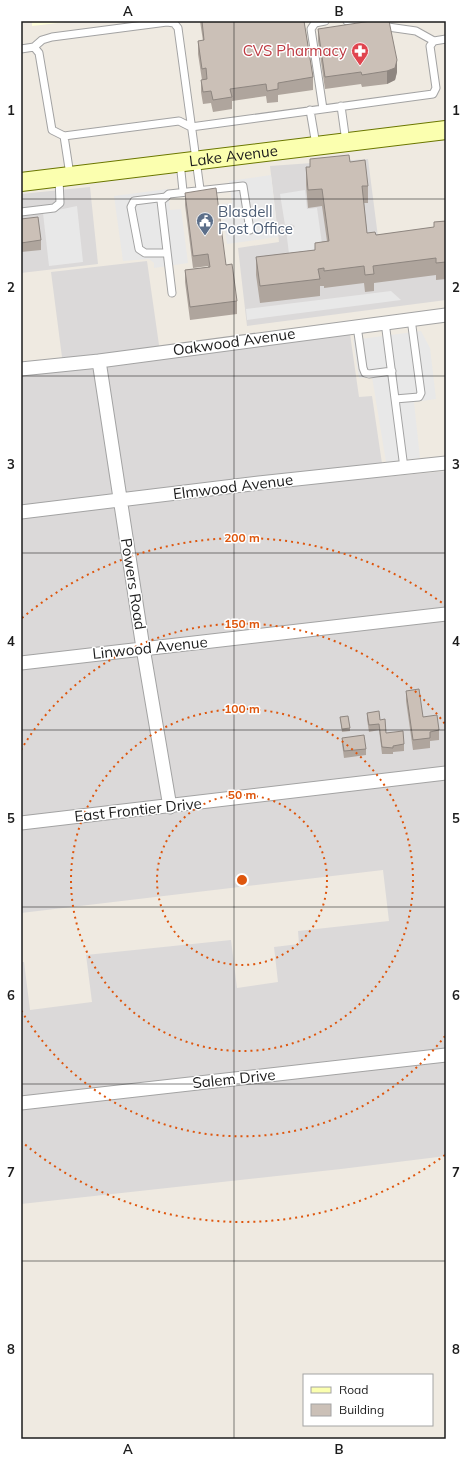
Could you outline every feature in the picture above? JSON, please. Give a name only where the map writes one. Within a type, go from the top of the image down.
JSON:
[{"type":"street","name":"Lake Avenue","points":[[21,182],[446,130]]},
{"type":"street","name":"Oakwood Avenue","points":[[21,369],[99,361],[446,315]]},
{"type":"street","name":"Powers Road","points":[[99,361],[143,648],[170,807]]},
{"type":"street","name":"Elmwood Avenue","points":[[21,512],[259,483],[446,463]]},
{"type":"street","name":"Linwood Avenue","points":[[21,663],[446,614]]},
{"type":"street","name":"East Frontier Drive","points":[[21,823],[170,807],[446,773]]},
{"type":"street","name":"Salem Drive","points":[[21,1103],[446,1055]]},
{"type":"lane","points":[[324,109],[312,29],[314,23],[325,21]]},
{"type":"lane","points":[[347,21],[416,31],[434,41],[446,39]]},
{"type":"lane","points":[[21,49],[34,47],[42,40],[52,37],[167,22],[174,23],[178,28],[191,127],[188,161],[183,191]]},
{"type":"lane","points":[[34,47],[39,53],[52,130],[64,136],[179,121],[191,127],[433,94],[436,88],[430,46],[434,41]]},
{"type":"lane","points":[[341,106],[346,142]]},
{"type":"lane","points":[[310,110],[316,145]]},
{"type":"lane","points":[[21,212],[54,208],[60,203],[64,176],[64,136]]},
{"type":"lane","points":[[188,161],[200,189]]},
{"type":"lane","points":[[172,293],[161,201],[169,194],[200,189],[243,186],[250,230]]},
{"type":"lane","points":[[166,197],[134,201],[131,207],[139,249],[145,253],[167,253]]},
{"type":"lane","points":[[395,399],[419,396],[421,393],[411,319]]},
{"type":"lane","points":[[385,322],[404,468]]},
{"type":"lane","points":[[357,326],[362,368],[365,373],[369,374],[392,371]]},
{"type":"shaded area","points":[[32,21],[75,21],[32,26]]},
{"type":"shaded area","points":[[368,159],[378,237],[446,228],[446,300],[247,326],[238,248],[279,242],[270,166]]},
{"type":"shaded area","points":[[271,175],[278,237],[227,244],[221,204],[232,203],[229,181]]},
{"type":"shaded area","points":[[90,187],[98,264],[21,273],[21,194]]},
{"type":"shaded area","points":[[168,189],[170,210],[181,209],[188,263],[154,268],[154,263],[149,259],[123,261],[114,196]]},
{"type":"shaded area","points":[[305,190],[307,209],[317,208],[323,251],[290,261],[286,230],[292,230],[295,226],[291,224],[285,225],[280,194]]},
{"type":"shaded area","points":[[77,206],[83,262],[49,266],[43,213]]},
{"type":"shaded area","points":[[147,261],[160,352],[349,327],[359,397],[372,396],[384,477],[446,471],[446,1156],[21,1204],[21,962],[24,962],[30,1010],[92,1002],[86,955],[231,940],[237,988],[278,982],[274,947],[299,944],[298,931],[389,921],[383,870],[21,913],[21,369],[63,365],[51,272]]},
{"type":"shaded area","points":[[391,291],[401,300],[247,320],[246,309]]},
{"type":"shaded area","points":[[421,331],[430,348],[436,399],[414,402],[420,458],[386,462],[372,377],[359,378],[353,340]]},
{"type":"building","points":[[202,21],[304,21],[313,77],[278,83],[278,89],[267,91],[266,84],[230,89],[232,97],[213,100],[211,91],[203,92],[201,80],[207,79],[206,68],[202,69],[198,41],[204,40]]},
{"type":"building","name":"CVS Pharmacy","points":[[371,21],[389,21],[397,60],[395,68],[387,71],[362,75],[361,72],[325,77],[318,29]]},
{"type":"building","points":[[349,155],[350,162],[365,160],[368,186],[362,186],[367,233],[375,232],[376,235],[434,227],[434,222],[446,221],[446,262],[436,263],[436,258],[373,266],[374,274],[365,275],[364,266],[324,271],[324,268],[318,269],[320,279],[260,286],[256,257],[315,250],[315,243],[329,241],[322,189],[308,190],[306,167],[310,167],[310,159]]},
{"type":"building","name":"Blasdell Post Office","points":[[216,188],[226,265],[232,264],[237,301],[190,307],[185,270],[210,267],[208,254],[193,256],[185,193]]},
{"type":"building","points":[[38,217],[41,240],[21,243],[21,219]]},
{"type":"building","points":[[419,689],[423,717],[437,715],[439,730],[430,732],[430,738],[413,740],[406,691]]},
{"type":"building","points":[[379,711],[380,720],[385,719],[386,733],[403,731],[404,744],[393,746],[393,748],[382,747],[379,724],[369,725],[367,713]]},
{"type":"building","points":[[348,716],[350,728],[342,729],[340,717]]},
{"type":"building","points":[[364,735],[366,749],[344,751],[342,738]]},
{"type":"place","name":"CVS Pharmacy","points":[[360,66]]},
{"type":"place","name":"Blasdell Post Office","points":[[205,236]]}]
